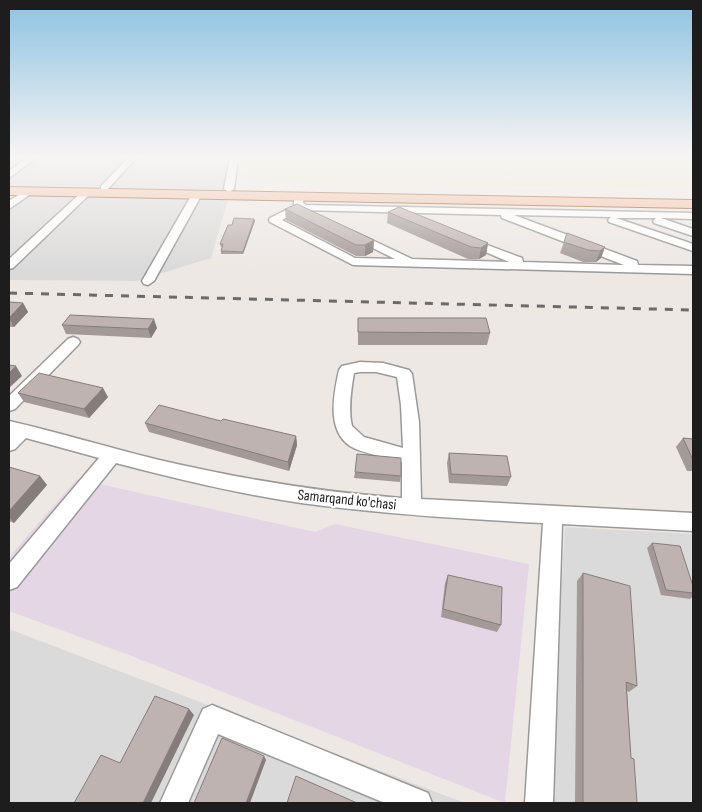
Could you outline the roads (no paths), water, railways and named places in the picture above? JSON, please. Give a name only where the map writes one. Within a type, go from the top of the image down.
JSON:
[{"type":"main road","points":[[281,196],[298,204],[693,204]]},
{"type":"main road","points":[[517,196],[693,198]]},
{"type":"street","points":[[9,206],[22,196]]},
{"type":"street","points":[[9,265],[83,196]]},
{"type":"street","points":[[148,281],[196,196]]},
{"type":"street","points":[[298,204],[394,210],[693,216]]},
{"type":"street","points":[[394,210],[420,221]]},
{"type":"street","points":[[495,212],[644,268]]},
{"type":"street","points":[[456,236],[527,265]]},
{"type":"street","points":[[9,405],[73,342]]},
{"type":"street","points":[[410,457],[358,442],[351,437],[343,426],[344,380],[348,370],[354,367],[363,367],[389,369],[404,374],[408,390],[412,507]]},
{"type":"street","points":[[9,444],[16,429]]},
{"type":"street","name":"Samarqand ko'chasi","points":[[16,429],[199,476],[273,491],[412,507],[693,522]]},
{"type":"street","points":[[9,580],[113,454]]},
{"type":"street","points":[[539,803],[553,515]]},
{"type":"street","points":[[174,803],[212,718],[418,803]]},
{"type":"lane","points":[[324,221],[298,204],[274,220],[353,261],[693,270]]},
{"type":"lane","points":[[598,214],[693,248]]},
{"type":"lane","points":[[642,215],[693,233]]},
{"type":"lane","points":[[342,229],[414,263]]},
{"type":"railway","points":[[9,293],[693,310]]}]
